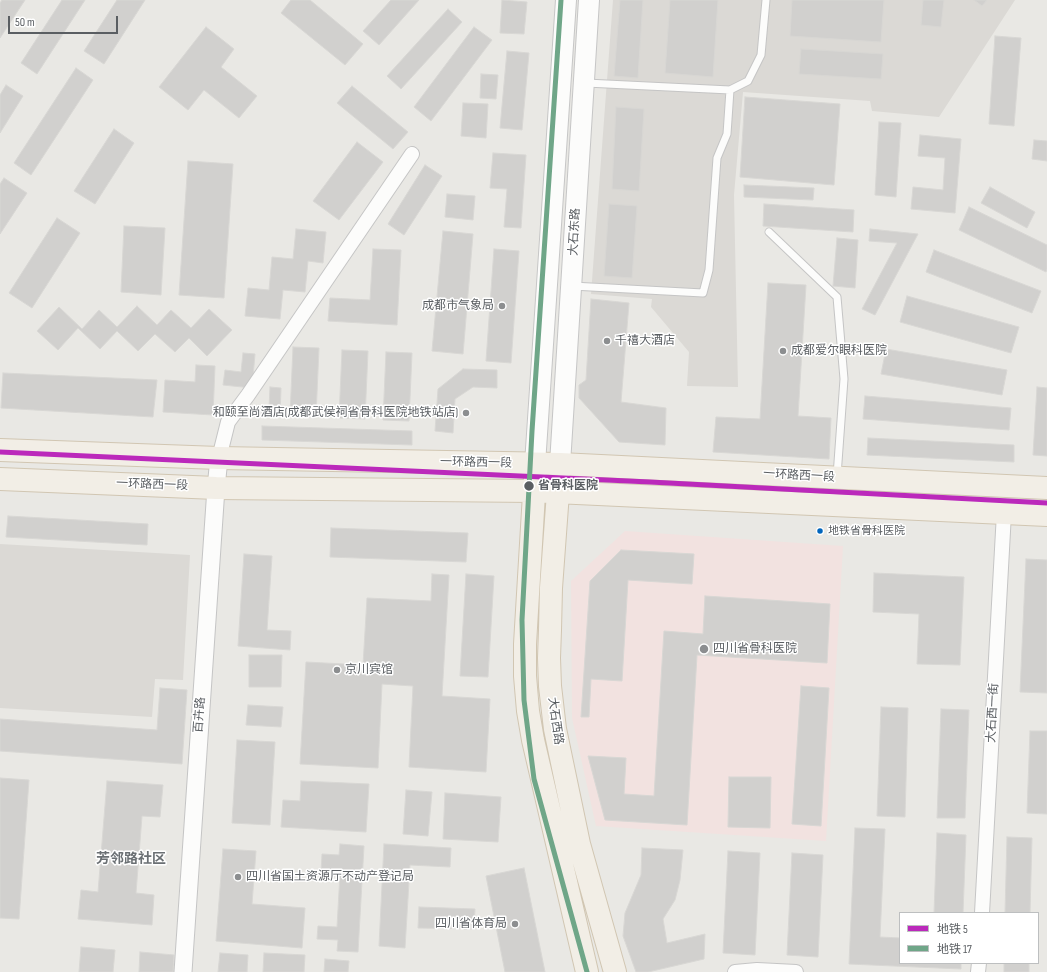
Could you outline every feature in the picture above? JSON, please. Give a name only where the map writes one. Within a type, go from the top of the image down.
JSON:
[{"type":"main road","name":"大石东路","points":[[536,464],[566,0]]},
{"type":"main road","name":"大石东路","points":[[560,464],[589,0]]},
{"type":"main road","name":"一环路西一段","points":[[0,450],[219,458],[560,464],[1047,488]]},
{"type":"main road","name":"大石西路","points":[[536,464],[524,676],[528,711],[536,755],[587,972]]},
{"type":"main road","name":"大石西路","points":[[560,464],[551,588],[549,658],[550,686],[555,729],[579,844],[615,972]]},
{"type":"main road","name":"一环路西一段","points":[[0,479],[216,488],[534,491],[1047,515]]},
{"type":"street","points":[[219,458],[228,422],[248,395],[412,154]]},
{"type":"street","name":"百卉路","points":[[183,972],[219,458]]},
{"type":"street","name":"大石西一街","points":[[982,912],[1004,513]]},
{"type":"street","points":[[735,972],[758,970],[796,972]]},
{"type":"lane","points":[[583,83],[730,90],[748,81],[761,55],[766,0]]},
{"type":"lane","points":[[572,286],[703,293],[709,270],[717,158],[727,134],[730,90]]},
{"type":"lane","points":[[769,232],[837,297],[844,378],[837,478]]},
{"type":"shaded area","points":[[613,0],[1015,0],[939,117],[872,111],[870,101],[743,92],[734,195],[738,387],[687,386],[689,352],[651,307],[652,299],[591,294]]},
{"type":"shaded area","name":"四川省骨科医院","points":[[625,531],[843,546],[826,841],[596,826],[572,718],[571,581]]},
{"type":"shaded area","points":[[0,544],[190,555],[183,680],[155,679],[152,717],[0,708]]},
{"type":"building","points":[[2,0],[25,0],[0,38],[0,3]]},
{"type":"building","points":[[62,0],[85,0],[37,74],[21,63]]},
{"type":"building","points":[[117,0],[145,0],[104,64],[84,51]]},
{"type":"building","points":[[291,0],[310,0],[363,44],[345,65],[281,13]]},
{"type":"building","points":[[391,0],[419,0],[379,45],[363,31]]},
{"type":"building","points":[[502,0],[527,2],[524,34],[500,33]]},
{"type":"building","points":[[620,0],[643,0],[638,78],[614,76]]},
{"type":"building","points":[[670,0],[718,0],[713,77],[665,73]]},
{"type":"building","points":[[792,0],[884,0],[881,42],[790,36]]},
{"type":"building","points":[[923,0],[944,0],[941,27],[921,25]]},
{"type":"building","points":[[974,0],[987,0],[982,6]]},
{"type":"building","points":[[448,9],[462,22],[401,89],[387,76]]},
{"type":"building","points":[[206,27],[234,49],[221,67],[257,96],[239,118],[204,90],[188,110],[159,87]]},
{"type":"building","points":[[474,27],[492,40],[431,121],[414,107]]},
{"type":"building","points":[[995,36],[1021,38],[1014,126],[989,124]]},
{"type":"building","points":[[801,49],[883,54],[881,79],[799,74]]},
{"type":"building","points":[[507,51],[529,53],[522,130],[500,128]]},
{"type":"building","points":[[76,68],[93,80],[31,175],[14,163]]},
{"type":"building","points":[[481,74],[498,75],[496,99],[480,98]]},
{"type":"building","points":[[6,85],[23,96],[0,133],[0,95]]},
{"type":"building","points":[[352,86],[408,132],[393,149],[337,103]]},
{"type":"building","points":[[745,97],[840,104],[834,185],[740,177]]},
{"type":"building","points":[[463,103],[488,104],[486,138],[461,136]]},
{"type":"building","points":[[616,107],[644,109],[639,191],[612,189]]},
{"type":"building","points":[[879,122],[901,123],[896,197],[875,195]]},
{"type":"building","points":[[114,129],[134,143],[95,204],[74,191]]},
{"type":"building","points":[[920,135],[961,139],[955,213],[911,209],[913,187],[943,190],[945,158],[918,156]]},
{"type":"building","points":[[1034,140],[1047,141],[1047,161],[1032,159]]},
{"type":"building","points":[[357,142],[383,162],[339,220],[313,201]]},
{"type":"building","points":[[493,153],[526,155],[521,228],[504,227],[507,189],[490,188]]},
{"type":"building","points":[[188,161],[233,164],[224,298],[179,295]]},
{"type":"building","points":[[425,165],[442,176],[404,235],[388,224]]},
{"type":"building","points":[[4,178],[27,193],[0,234],[0,184]]},
{"type":"building","points":[[744,185],[814,188],[813,200],[744,197]]},
{"type":"building","points":[[990,187],[1035,212],[1027,228],[981,203]]},
{"type":"building","points":[[447,194],[475,196],[473,220],[445,217]]},
{"type":"building","points":[[609,204],[637,206],[632,278],[604,276]]},
{"type":"building","points":[[764,204],[854,210],[853,232],[763,226]]},
{"type":"building","points":[[969,207],[1047,245],[1046,272],[959,230]]},
{"type":"building","points":[[57,218],[80,233],[32,308],[9,293]]},
{"type":"building","points":[[124,226],[165,228],[161,295],[121,292]]},
{"type":"building","points":[[296,229],[326,232],[323,263],[308,261],[305,292],[283,290],[280,319],[245,316],[248,288],[269,290],[272,257],[293,259]]},
{"type":"building","points":[[870,229],[918,234],[875,315],[862,309],[897,243],[869,241]]},
{"type":"building","points":[[443,231],[473,234],[463,354],[432,351]]},
{"type":"building","points":[[837,238],[858,240],[855,288],[833,286]]},
{"type":"building","points":[[373,249],[401,250],[397,325],[328,321],[330,298],[370,300]]},
{"type":"building","name":"成都市气象局","points":[[494,249],[519,251],[511,363],[486,361]]},
{"type":"building","points":[[934,250],[1041,291],[1032,313],[926,272]]},
{"type":"building","name":"成都爱尔眼科医院","points":[[768,283],[806,285],[798,416],[831,418],[829,459],[713,452],[716,417],[760,419]]},
{"type":"building","points":[[907,296],[1019,327],[1011,353],[900,322]]},
{"type":"building","name":"千禧大酒店","points":[[591,299],[629,303],[621,402],[666,408],[665,445],[619,442],[579,398],[579,385],[586,380]]},
{"type":"building","points":[[137,306],[157,325],[171,310],[191,328],[209,309],[232,330],[207,356],[189,338],[175,352],[155,334],[138,351],[117,331],[100,349],[78,328],[58,350],[37,331],[59,307],[82,329],[99,310],[117,327]]},
{"type":"building","points":[[293,347],[319,348],[316,416],[290,415]]},
{"type":"building","points":[[886,349],[1007,370],[1002,395],[881,374]]},
{"type":"building","points":[[342,350],[368,351],[365,419],[339,418]]},
{"type":"building","points":[[386,352],[412,353],[409,421],[383,420]]},
{"type":"building","points":[[243,353],[255,354],[252,388],[223,385],[225,370],[241,372]]},
{"type":"building","points":[[196,365],[215,366],[213,415],[163,412],[165,380],[195,382]]},
{"type":"building","points":[[463,369],[497,370],[497,388],[473,387],[455,399],[453,433],[435,431],[438,389]]},
{"type":"building","points":[[3,373],[157,380],[153,417],[1,408]]},
{"type":"building","points":[[270,387],[281,388],[280,417],[257,417],[258,408],[269,408]]},
{"type":"building","points":[[1037,387],[1047,388],[1047,456],[1033,455]]},
{"type":"building","points":[[865,396],[1011,408],[1009,430],[863,419]]},
{"type":"building","points":[[262,426],[412,431],[412,445],[262,440]]},
{"type":"building","points":[[868,438],[1014,445],[1014,462],[867,455]]},
{"type":"building","points":[[8,516],[148,524],[147,545],[6,537]]},
{"type":"building","points":[[331,528],[468,533],[466,562],[330,557]]},
{"type":"building","points":[[621,550],[694,554],[692,584],[628,580],[622,681],[591,679],[589,717],[581,717],[590,581]]},
{"type":"building","points":[[244,554],[272,556],[267,630],[291,631],[290,650],[238,646]]},
{"type":"building","points":[[1026,559],[1047,560],[1047,693],[1020,692]]},
{"type":"building","points":[[874,573],[964,577],[960,665],[917,664],[919,614],[873,612]]},
{"type":"building","points":[[432,574],[449,575],[442,696],[490,699],[486,772],[409,767],[413,686],[382,684],[378,768],[300,764],[306,662],[363,665],[367,598],[431,601]]},
{"type":"building","points":[[466,574],[494,576],[488,677],[460,676]]},
{"type":"building","points":[[705,596],[830,604],[827,663],[697,655],[687,825],[605,820],[588,756],[626,758],[624,794],[654,796],[664,631],[703,634]]},
{"type":"building","points":[[249,655],[282,655],[281,687],[249,687]]},
{"type":"building","points":[[801,686],[829,688],[821,826],[792,824]]},
{"type":"building","points":[[160,688],[187,690],[182,764],[0,751],[0,719],[157,730]]},
{"type":"building","points":[[248,705],[283,707],[281,727],[246,725]]},
{"type":"building","points":[[881,707],[908,708],[905,817],[877,816]]},
{"type":"building","points":[[941,709],[969,710],[965,818],[937,818]]},
{"type":"building","points":[[1030,731],[1047,731],[1047,814],[1027,813]]},
{"type":"building","points":[[237,740],[275,742],[270,825],[232,823]]},
{"type":"building","points":[[729,777],[771,777],[770,828],[728,827]]},
{"type":"building","points":[[0,778],[29,780],[19,919],[0,918]]},
{"type":"building","points":[[107,781],[163,785],[160,817],[142,816],[136,893],[154,895],[152,925],[78,919],[81,890],[98,892]]},
{"type":"building","points":[[301,781],[369,784],[366,832],[281,827],[283,800],[300,801]]},
{"type":"building","points":[[406,790],[432,792],[428,836],[403,834]]},
{"type":"building","points":[[445,793],[501,797],[498,842],[443,839]]},
{"type":"building","points":[[855,828],[885,829],[880,937],[899,938],[899,964],[961,964],[961,969],[849,964]]},
{"type":"building","points":[[937,833],[966,835],[963,912],[934,912]]},
{"type":"building","points":[[1007,837],[1032,838],[1030,912],[1005,912]]},
{"type":"building","points":[[340,844],[364,846],[358,952],[337,951],[338,940],[317,939],[318,926],[337,927],[340,874],[321,873],[322,854],[339,855]]},
{"type":"building","points":[[384,844],[451,848],[450,867],[410,865],[405,948],[379,946]]},
{"type":"building","points":[[642,848],[683,850],[680,880],[675,900],[663,919],[667,943],[705,934],[704,959],[648,972],[636,972],[623,936],[625,913],[641,875]]},
{"type":"building","name":"四川省国土资源厅不动产登记局","points":[[223,849],[256,851],[252,904],[305,908],[302,948],[216,941]]},
{"type":"building","points":[[728,851],[760,853],[755,955],[723,953]]},
{"type":"building","points":[[792,853],[823,855],[818,957],[787,955]]},
{"type":"building","name":"四川省体育局","points":[[524,868],[545,972],[505,972],[486,876]]},
{"type":"building","points":[[419,907],[475,909],[474,929],[418,928]]},
{"type":"building","points":[[81,947],[115,950],[113,972],[79,972]]},
{"type":"building","points":[[140,952],[174,955],[173,972],[139,972]]},
{"type":"building","points":[[220,953],[248,955],[247,972],[218,972]]},
{"type":"building","points":[[264,953],[305,955],[304,972],[263,972]]},
{"type":"building","points":[[325,959],[349,961],[348,972],[324,972]]},
{"type":"building","points":[[1004,964],[1029,964],[1029,972],[1004,972]]},
{"type":"metro line","name":"17","points":[[561,0],[532,431],[522,620],[524,700],[534,779],[587,972]]},
{"type":"metro line","name":"5","points":[[0,452],[650,482],[1047,503]]},
{"type":"place","name":"成都市气象局","points":[[502,306]]},
{"type":"place","name":"千禧大酒店","points":[[607,341]]},
{"type":"place","name":"成都爱尔眼科医院","points":[[783,351]]},
{"type":"place","name":"和颐至尚酒店(成都武侯祠省骨科医院地铁站店)","points":[[466,413]]},
{"type":"place","name":"省骨科医院","points":[[529,486]]},
{"type":"place","name":"地铁省骨科医院","points":[[820,531]]},
{"type":"place","name":"四川省骨科医院","points":[[704,649]]},
{"type":"place","name":"京川宾馆","points":[[337,670]]},
{"type":"place","name":"四川省国土资源厅不动产登记局","points":[[238,877]]},
{"type":"place","name":"四川省体育局","points":[[515,924]]},
{"type":"district","name":"芳邻路社区","points":[[131,859]]}]
